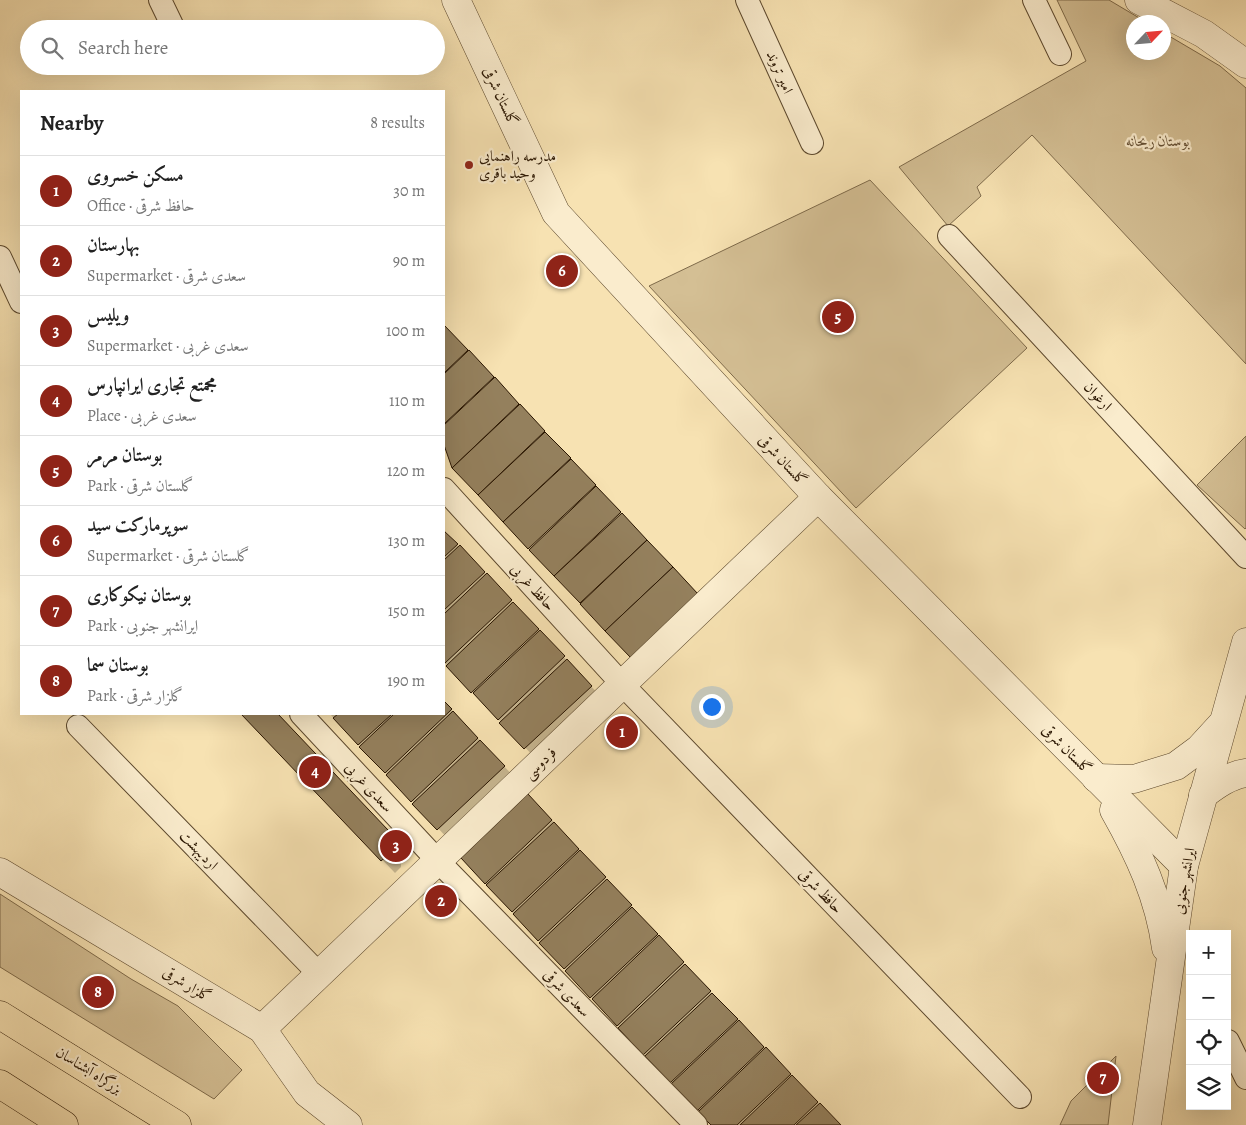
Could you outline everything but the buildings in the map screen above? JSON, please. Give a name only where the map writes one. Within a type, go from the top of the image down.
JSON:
[{"type":"highway","name":"بزرگراه آبشناسان","points":[[0,1015],[178,1125]]},
{"type":"highway","points":[[0,1084],[64,1125]]},
{"type":"street","points":[[160,0],[170,20]]},
{"type":"street","name":"گلستان شرقی","points":[[456,0],[556,214],[818,497],[1184,866]]},
{"type":"street","name":"امیر تروند","points":[[747,0],[812,143]]},
{"type":"street","points":[[1034,0],[1060,54]]},
{"type":"street","points":[[1139,0],[1204,34],[1246,64]]},
{"type":"street","name":"ارغوان","points":[[949,236],[1246,557]]},
{"type":"street","points":[[0,257],[20,300]]},
{"type":"street","name":"حافظ غربی","points":[[445,491],[622,684]]},
{"type":"street","name":"فردوسی","points":[[262,1029],[818,497]]},
{"type":"street","name":"ایرانشهر جنوبی","points":[[1147,1125],[1184,866],[1246,642]]},
{"type":"street","name":"حافظ شرقی","points":[[622,684],[1020,1097]]},
{"type":"street","name":"سعدی غربی","points":[[302,715],[438,861]]},
{"type":"street","points":[[1096,778],[1134,779],[1176,766],[1199,749],[1223,722]]},
{"type":"street","name":"اردیبهشت","points":[[78,726],[319,974]]},
{"type":"street","points":[[1203,795],[1214,786],[1236,774],[1246,773]]},
{"type":"street","points":[[1096,778],[1136,850],[1151,885],[1164,929],[1170,966]]},
{"type":"street","name":"سعدی شرقی","points":[[438,861],[696,1125]]},
{"type":"street","name":"گلزار شرقی","points":[[0,872],[262,1029],[307,1093],[348,1125]]},
{"type":"street","points":[[1231,1047],[1246,1078]]},
{"type":"green space","name":"بوستان ریحانه","points":[[1057,0],[1109,0],[1134,15],[1126,15],[1126,60],[1171,60],[1171,37],[1220,66],[1246,88],[1246,364],[1032,135],[977,187],[981,196],[948,226],[899,167],[1086,61]]},
{"type":"green space","points":[[870,180],[1027,348],[856,508],[649,286]]},
{"type":"green space","points":[[1246,436],[1246,528],[1245,529],[1197,485]]},
{"type":"green space","points":[[0,894],[131,979],[178,1006],[242,1070],[214,1099],[0,967]]},
{"type":"green space","points":[[1116,1056],[1108,1125],[1060,1125],[1071,1101]]},
{"type":"place","name":"مدرسه راهنمایی وحید باقری","points":[[469,165]]},
{"type":"place","name":"سوپرمارکت سید","points":[[562,271]]},
{"type":"place","name":"بوستان مرمر","points":[[838,317]]},
{"type":"place","name":"مسکن خسروی","points":[[622,732]]},
{"type":"place","name":"مجمتع تجاری ایرانپارس","points":[[315,772]]},
{"type":"place","name":"ویلیس","points":[[396,846]]},
{"type":"place","name":"بهارستان","points":[[441,901]]},
{"type":"place","name":"بوستان سما","points":[[98,992]]},
{"type":"place","name":"بوستان نیکوکاری","points":[[1103,1078]]}]
